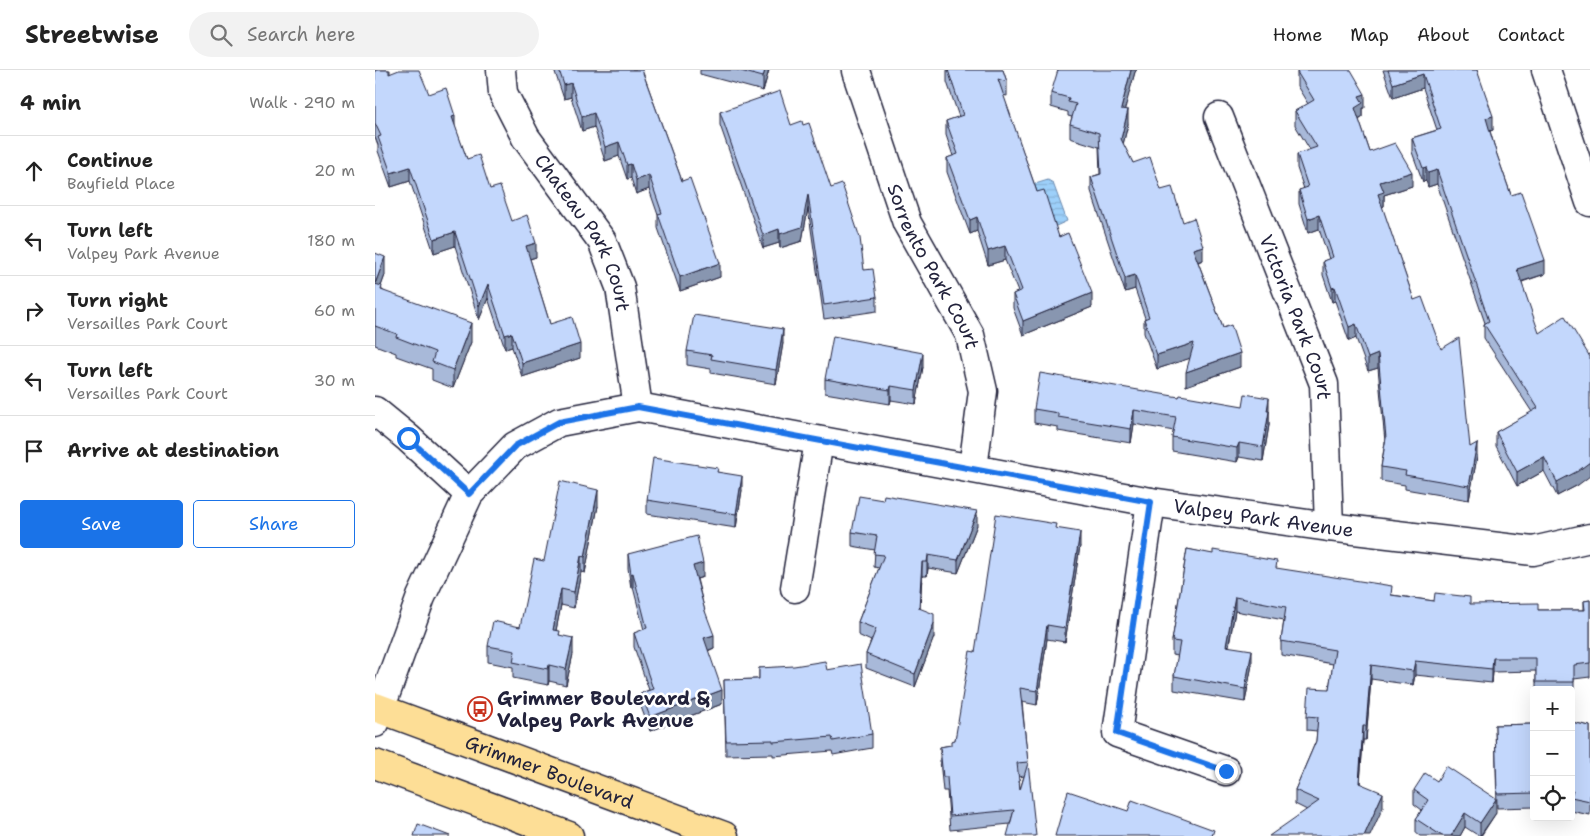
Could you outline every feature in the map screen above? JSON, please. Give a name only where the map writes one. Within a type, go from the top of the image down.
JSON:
[{"type":"main road","name":"Grimmer Boulevard","points":[[377,713],[725,836]]},
{"type":"main road","points":[[375,764],[569,836]]},
{"type":"street","name":"Chateau Park Court","points":[[501,70],[503,93],[526,138],[602,241],[620,288],[638,407]]},
{"type":"street","name":"Sorrento Park Court","points":[[856,70],[907,223],[970,335],[983,391],[973,468]]},
{"type":"street","points":[[1546,70],[1590,202]]},
{"type":"street","name":"Victoria Park Court","points":[[1219,116],[1324,384],[1329,527]]},
{"type":"street","name":"Valpey Park Avenue","points":[[377,713],[421,597],[469,494],[515,446],[559,422],[638,407],[1151,502],[1329,527],[1533,551],[1590,538]]},
{"type":"street","points":[[375,411],[408,438],[469,494]]},
{"type":"street","points":[[795,588],[819,441]]},
{"type":"street","points":[[1151,502],[1117,733],[1226,771]]},
{"type":"water","points":[[1048,180],[1053,183],[1067,221],[1056,226],[1047,203],[1040,199],[1032,185]]},
{"type":"building","points":[[375,70],[389,70],[389,74],[399,70],[419,70],[429,94],[446,88],[455,116],[452,117],[467,159],[479,155],[490,189],[500,186],[512,221],[527,215],[536,243],[526,246],[550,324],[572,317],[580,344],[522,363],[512,333],[505,335],[488,284],[479,306],[455,232],[434,239],[410,167],[391,173],[378,137],[381,136],[375,123]]},
{"type":"building","points":[[559,70],[642,70],[682,181],[690,178],[720,263],[680,277],[658,214],[662,213],[649,175],[636,180],[631,164],[627,165],[619,142],[605,147],[594,113],[582,117],[571,83],[564,85]]},
{"type":"building","points":[[737,70],[765,70],[763,77]]},
{"type":"building","points":[[948,70],[1003,70],[1007,82],[998,79],[1037,192],[1044,190],[1059,237],[1068,233],[1092,293],[1023,321],[1013,294],[1022,290],[1005,246],[988,251],[977,217],[970,220],[947,158],[958,154],[946,121],[963,115]]},
{"type":"building","points":[[1058,70],[1131,70],[1121,109],[1128,110],[1121,139],[1133,163],[1150,157],[1161,190],[1172,187],[1183,222],[1194,218],[1203,246],[1193,249],[1223,328],[1231,325],[1240,353],[1186,372],[1194,343],[1157,355],[1144,319],[1149,317],[1135,275],[1125,278],[1091,177],[1101,174],[1099,133],[1070,124],[1076,104],[1068,102],[1069,98],[1051,93]]},
{"type":"building","points":[[1300,70],[1351,70],[1365,94],[1359,96],[1363,103],[1355,108],[1370,152],[1395,143],[1412,172],[1380,182],[1384,192],[1378,194],[1414,300],[1422,297],[1441,349],[1459,338],[1470,447],[1477,443],[1469,486],[1405,475],[1406,471],[1381,467],[1386,438],[1378,354],[1368,358],[1356,324],[1349,327],[1335,287],[1332,288],[1323,261],[1333,257],[1319,215],[1308,219],[1299,190],[1308,187],[1297,154],[1317,147],[1295,111],[1314,100],[1297,72]]},
{"type":"building","points":[[1388,70],[1477,70],[1493,116],[1486,118],[1511,195],[1521,192],[1545,260],[1517,269],[1539,333],[1565,316],[1590,357],[1590,462],[1557,482],[1544,457],[1517,472],[1496,432],[1538,408],[1484,324],[1489,321],[1437,170],[1428,173],[1426,167],[1423,168],[1412,138],[1441,129],[1423,74],[1393,84]]},
{"type":"building","points":[[780,91],[791,125],[802,121],[803,125],[809,123],[831,188],[842,184],[860,238],[864,270],[873,269],[877,297],[824,305],[808,194],[802,227],[780,234],[779,229],[763,235],[720,112]]},
{"type":"building","points":[[375,253],[385,257],[375,284]]},
{"type":"building","points":[[375,284],[382,286],[381,290],[471,323],[453,370],[432,362],[435,352],[396,337],[397,334],[375,326]]},
{"type":"building","points":[[694,315],[783,329],[776,370],[711,359],[712,355],[687,351]]},
{"type":"building","points":[[833,336],[923,353],[916,390],[891,386],[890,390],[825,379]]},
{"type":"building","points":[[1040,373],[1243,406],[1245,394],[1269,398],[1267,411],[1269,411],[1263,447],[1239,443],[1237,448],[1172,437],[1176,417],[1134,410],[1131,429],[1058,417],[1058,413],[1034,409]]},
{"type":"building","points":[[653,458],[718,468],[717,472],[742,476],[736,514],[647,500]]},
{"type":"building","points":[[560,481],[598,490],[585,557],[581,556],[574,592],[561,589],[553,630],[560,631],[559,635],[573,638],[566,669],[549,665],[548,669],[513,662],[515,651],[488,646],[493,621],[520,627],[534,559],[544,561]]},
{"type":"building","points":[[884,495],[977,511],[958,560],[928,555],[927,562],[922,562],[919,608],[934,614],[934,623],[915,674],[866,654],[876,629],[858,622],[884,555],[874,554],[877,536],[852,532],[859,496],[883,500]]},
{"type":"building","points":[[996,514],[1056,524],[1055,528],[1080,532],[1065,628],[1047,625],[1037,691],[1020,688],[1028,762],[1017,763],[1020,790],[1028,763],[1036,836],[1007,836],[1014,810],[950,816],[947,777],[943,777],[940,747],[951,745],[951,741],[955,740],[970,651],[975,652]]},
{"type":"building","points":[[697,536],[703,563],[693,566],[705,611],[714,635],[704,638],[722,690],[650,717],[641,693],[653,689],[634,633],[647,628],[633,573],[631,574],[628,554]]},
{"type":"building","points":[[1187,549],[1213,554],[1213,550],[1277,561],[1276,568],[1392,586],[1391,595],[1434,601],[1435,593],[1470,597],[1470,604],[1538,603],[1538,610],[1585,610],[1584,601],[1590,600],[1590,663],[1574,665],[1574,682],[1536,682],[1536,658],[1493,658],[1492,669],[1415,661],[1413,671],[1371,665],[1366,726],[1363,726],[1359,783],[1383,793],[1364,836],[1269,836],[1319,801],[1295,790],[1316,741],[1318,717],[1307,716],[1309,688],[1329,689],[1335,650],[1281,641],[1286,607],[1235,597],[1226,646],[1252,650],[1245,689],[1174,676],[1180,642],[1172,641]]},
{"type":"building","points":[[825,661],[827,670],[861,664],[872,734],[833,741],[832,737],[773,742],[773,740],[726,741],[724,680],[759,679],[759,668],[794,666]]},
{"type":"building","points":[[1575,723],[1590,726],[1590,801],[1575,798]]},
{"type":"building","points":[[1530,724],[1530,793],[1497,794],[1495,725]]},
{"type":"building","points":[[1446,766],[1496,799],[1480,823],[1465,813],[1451,836],[1442,836],[1416,819],[1428,800],[1414,790],[1425,773],[1437,781]]},
{"type":"building","points":[[1068,791],[1128,811],[1132,800],[1214,830],[1212,836],[1055,836]]},
{"type":"building","points":[[418,824],[450,836],[414,836]]},
{"type":"place","name":"Grimmer Boulevard & Valpey Park Avenue","points":[[480,709]]},
{"type":"route","points":[[408,438],[469,494],[515,446],[559,422],[638,407],[1151,502],[1117,733],[1226,771]]}]
